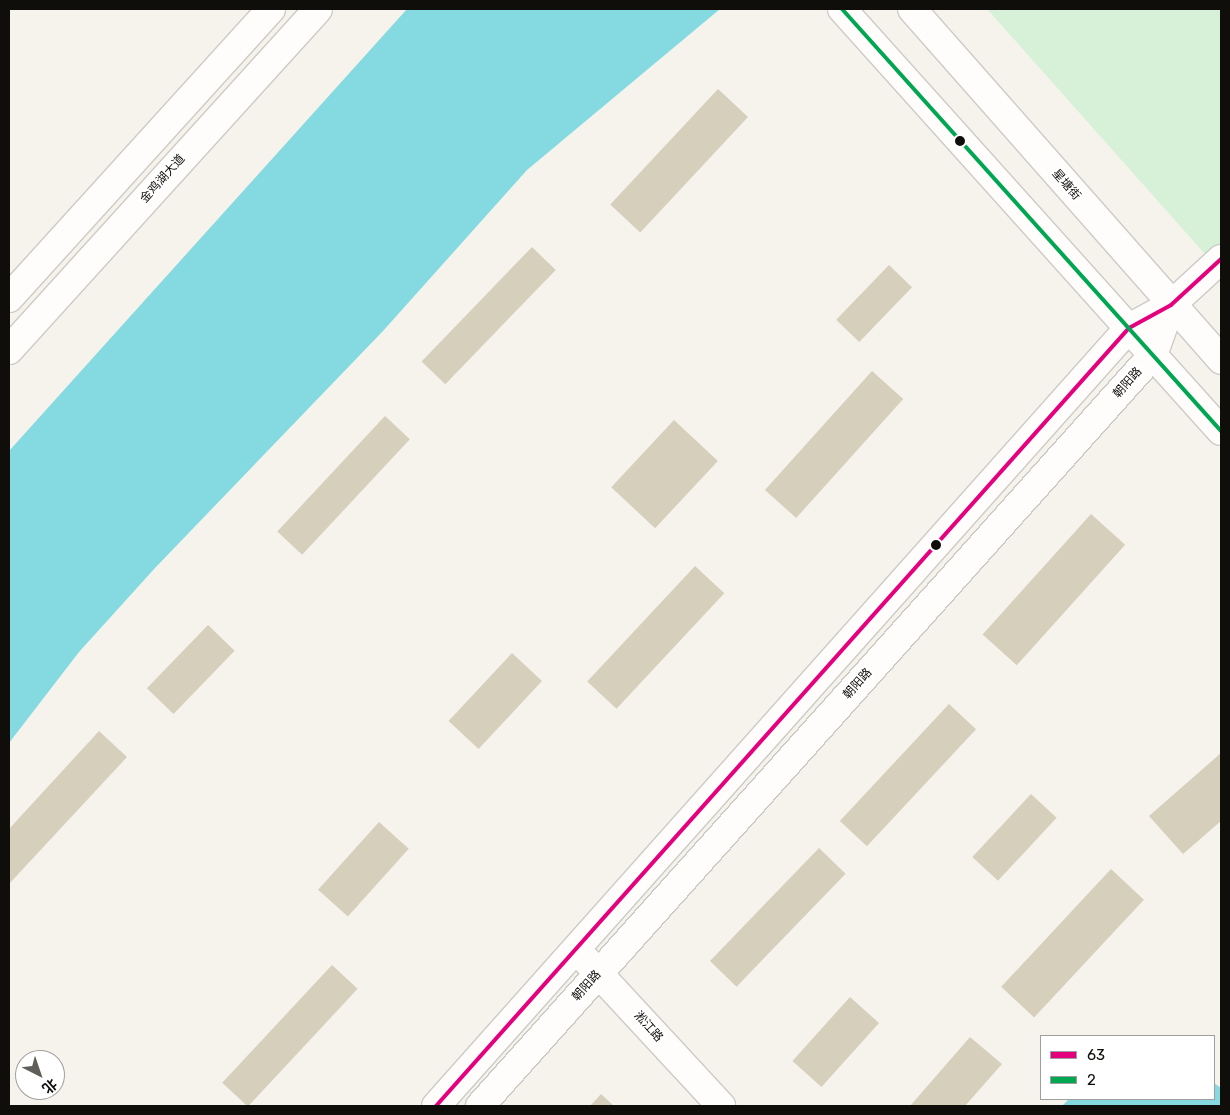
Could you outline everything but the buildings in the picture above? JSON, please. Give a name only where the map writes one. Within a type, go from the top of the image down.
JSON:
[{"type":"street","points":[[9,298],[271,9]]},
{"type":"street","name":"金鸡湖大道","points":[[9,350],[318,9]]},
{"type":"street","points":[[842,9],[1221,431]]},
{"type":"street","name":"星塘街","points":[[912,9],[1221,360]]},
{"type":"street","points":[[436,1106],[1129,328],[1171,305],[1221,259]]},
{"type":"street","name":"朝阳路","points":[[480,1106],[1153,355],[1171,305]]},
{"type":"street","name":"淞江路","points":[[575,948],[720,1106]]},
{"type":"green space","points":[[987,9],[1221,9],[1221,272]]},
{"type":"water","points":[[407,9],[720,9],[527,170],[383,331],[155,568],[79,652],[9,743],[9,451]]},
{"type":"water","points":[[1215,1084],[1221,1088],[1221,1106],[1062,1106],[1068,1100],[1215,1100]]},
{"type":"transit line","name":"2","points":[[842,9],[1221,431]]},
{"type":"transit line","name":"63","points":[[436,1106],[1129,328],[1171,305],[1221,259]]}]
